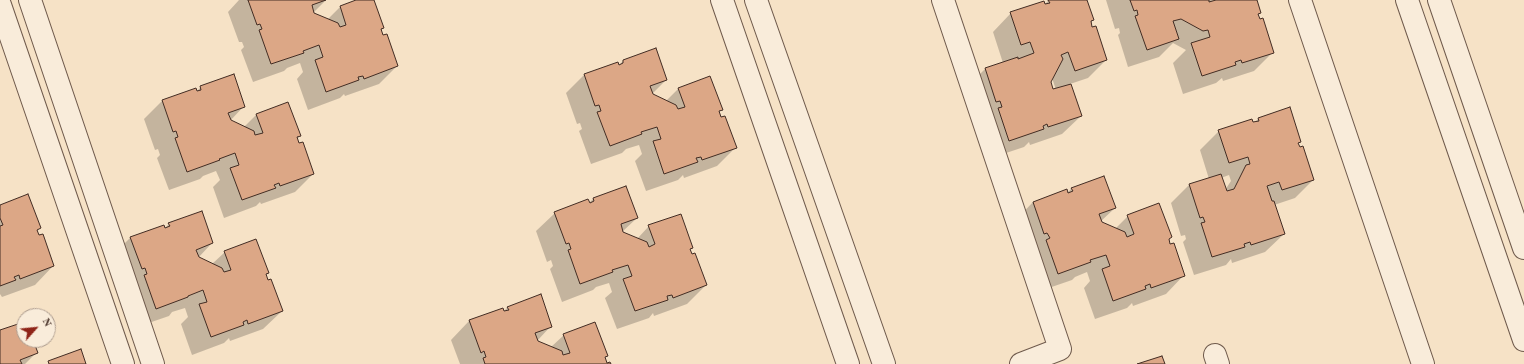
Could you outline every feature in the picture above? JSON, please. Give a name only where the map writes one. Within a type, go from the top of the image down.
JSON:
[{"type":"street","points":[[30,0],[153,364]]},
{"type":"street","points":[[722,0],[848,364]]},
{"type":"street","points":[[756,0],[884,364]]},
{"type":"street","points":[[943,0],[1060,349],[1021,364]]},
{"type":"street","points":[[1300,0],[1423,364]]},
{"type":"street","points":[[1407,0],[1524,340]]},
{"type":"street","points":[[1439,0],[1524,248]]},
{"type":"street","points":[[0,5],[123,364]]},
{"type":"building","points":[[248,0],[326,0],[312,5],[314,13],[338,23],[340,27],[346,25],[340,6],[356,0],[374,0],[384,28],[381,29],[383,35],[387,34],[398,66],[364,79],[363,76],[358,77],[359,80],[326,92],[315,60],[323,57],[319,45],[303,51],[304,53],[271,64],[259,30],[262,29],[260,24],[257,25]]},
{"type":"building","points":[[1048,0],[1087,0],[1094,20],[1091,21],[1092,27],[1096,26],[1107,60],[1075,71],[1068,52],[1061,55],[1063,59],[1051,82],[1053,89],[1071,84],[1082,116],[1048,127],[1047,124],[1043,126],[1044,129],[1009,141],[998,108],[1002,107],[1000,101],[996,102],[985,68],[1034,53],[1030,42],[1021,45],[1010,12],[1044,1],[1045,4],[1050,3]]},
{"type":"building","points":[[1130,0],[1209,0],[1209,2],[1216,0],[1257,0],[1261,13],[1258,14],[1260,19],[1263,18],[1274,53],[1242,63],[1241,60],[1235,62],[1236,65],[1202,76],[1191,43],[1210,37],[1208,30],[1203,31],[1181,19],[1173,21],[1179,39],[1147,50],[1135,16],[1138,15],[1137,10],[1134,11]]},
{"type":"building","points":[[656,48],[667,80],[650,86],[653,94],[676,105],[678,109],[685,107],[678,88],[710,76],[723,110],[719,111],[721,117],[725,116],[737,148],[702,160],[701,157],[696,158],[698,162],[664,174],[653,141],[661,139],[657,127],[641,132],[642,134],[610,146],[597,112],[601,111],[599,105],[595,106],[584,74],[618,62],[619,65],[623,63],[623,60]]},
{"type":"building","points":[[234,74],[245,107],[228,113],[231,120],[254,131],[255,135],[263,133],[256,114],[288,102],[301,136],[297,137],[299,143],[303,142],[314,174],[280,186],[279,183],[274,185],[276,188],[242,200],[230,168],[239,165],[235,153],[187,172],[175,138],[178,137],[176,131],[173,132],[162,100],[196,88],[197,91],[201,90],[200,86]]},
{"type":"building","points":[[1290,107],[1301,142],[1298,143],[1300,147],[1303,146],[1314,180],[1282,190],[1279,182],[1267,186],[1272,201],[1274,201],[1285,234],[1251,245],[1250,242],[1244,244],[1245,247],[1212,257],[1201,223],[1205,222],[1203,217],[1200,218],[1189,184],[1221,174],[1227,191],[1234,189],[1246,165],[1250,164],[1248,157],[1229,163],[1218,130],[1252,119],[1253,122],[1259,121],[1258,118]]},
{"type":"building","points":[[1104,176],[1116,208],[1099,214],[1102,222],[1125,232],[1127,237],[1134,234],[1127,215],[1159,203],[1172,237],[1169,239],[1170,244],[1174,243],[1185,276],[1151,288],[1150,284],[1145,286],[1146,289],[1113,301],[1102,269],[1110,266],[1106,255],[1090,260],[1091,262],[1058,274],[1046,240],[1050,238],[1047,233],[1044,234],[1033,202],[1067,189],[1068,193],[1073,191],[1071,188]]},
{"type":"building","points":[[626,186],[638,218],[621,224],[623,232],[647,242],[649,247],[655,244],[648,225],[681,214],[693,248],[690,249],[692,254],[695,253],[707,285],[673,298],[672,295],[667,296],[668,300],[635,311],[623,279],[632,276],[628,265],[612,270],[613,272],[580,284],[568,250],[571,249],[569,243],[566,244],[554,212],[588,199],[590,203],[594,201],[593,198]]},
{"type":"building","points":[[28,194],[41,228],[37,230],[39,235],[43,234],[54,266],[20,279],[19,275],[14,277],[16,280],[0,286],[0,226],[3,225],[0,218],[0,205]]},
{"type":"building","points":[[202,211],[213,243],[196,250],[199,257],[222,268],[224,272],[231,270],[224,251],[256,239],[269,273],[266,274],[268,280],[271,279],[283,311],[248,324],[247,320],[243,322],[244,325],[211,337],[199,304],[207,302],[203,290],[156,309],[144,275],[147,274],[145,268],[142,269],[130,237],[164,225],[165,228],[170,226],[168,223]]},
{"type":"building","points":[[541,294],[552,327],[535,333],[538,341],[562,351],[563,355],[570,353],[563,334],[595,322],[608,356],[605,357],[607,363],[610,362],[611,364],[485,364],[483,358],[486,357],[484,351],[481,353],[469,320],[503,308],[504,311],[509,310],[507,307]]},
{"type":"building","points":[[16,325],[16,348],[36,348],[38,353],[20,360],[22,364],[0,364],[0,330]]},
{"type":"building","points":[[81,349],[86,364],[49,364],[48,361]]},
{"type":"building","points":[[1162,356],[1165,364],[1137,364]]}]
